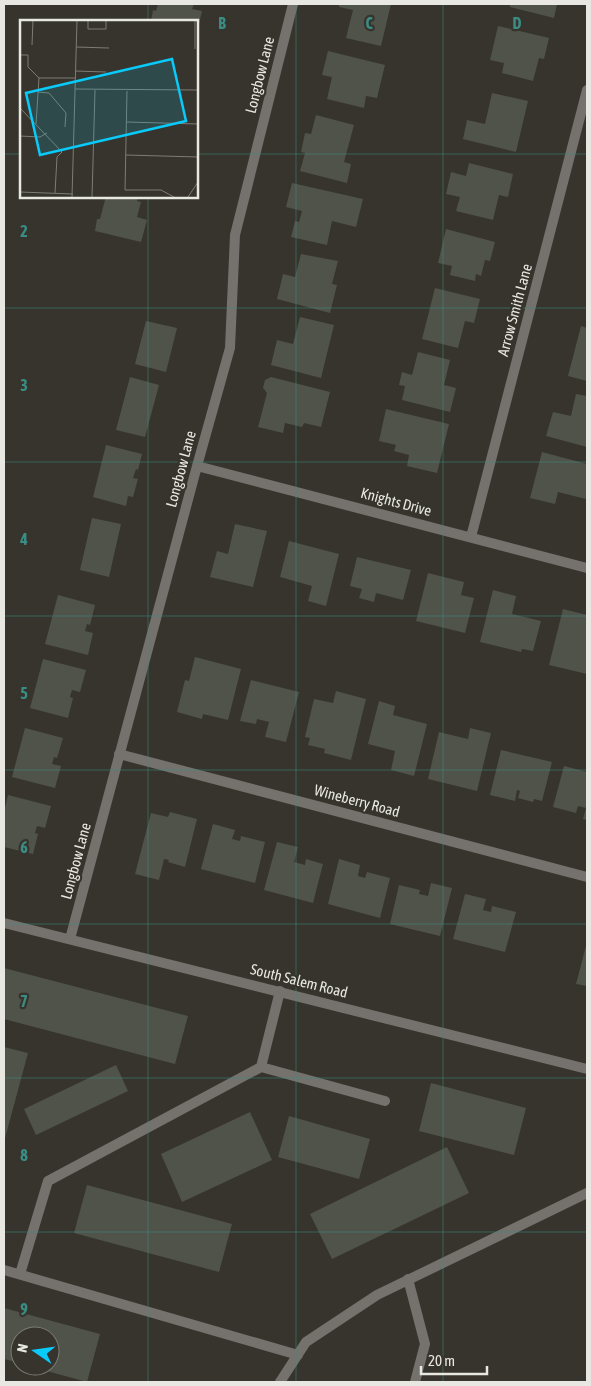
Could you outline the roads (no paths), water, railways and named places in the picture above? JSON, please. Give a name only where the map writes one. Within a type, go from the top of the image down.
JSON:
[{"type":"street","name":"Longbow Lane","points":[[70,939],[230,348],[235,235],[293,4]]},
{"type":"street","name":"Arrow Smith Lane","points":[[471,537],[587,90]]},
{"type":"street","name":"Knights Drive","points":[[197,466],[587,568]]},
{"type":"street","name":"Wineberry Road","points":[[119,754],[587,877]]},
{"type":"street","name":"South Salem Road","points":[[4,923],[587,1069]]},
{"type":"street","points":[[261,1067],[280,991]]},
{"type":"street","points":[[20,1274],[48,1181],[261,1067],[385,1101]]},
{"type":"street","points":[[280,1382],[306,1342],[377,1295],[587,1193]]},
{"type":"street","points":[[4,1270],[298,1355]]},
{"type":"street","points":[[408,1279],[425,1344],[415,1382]]}]
